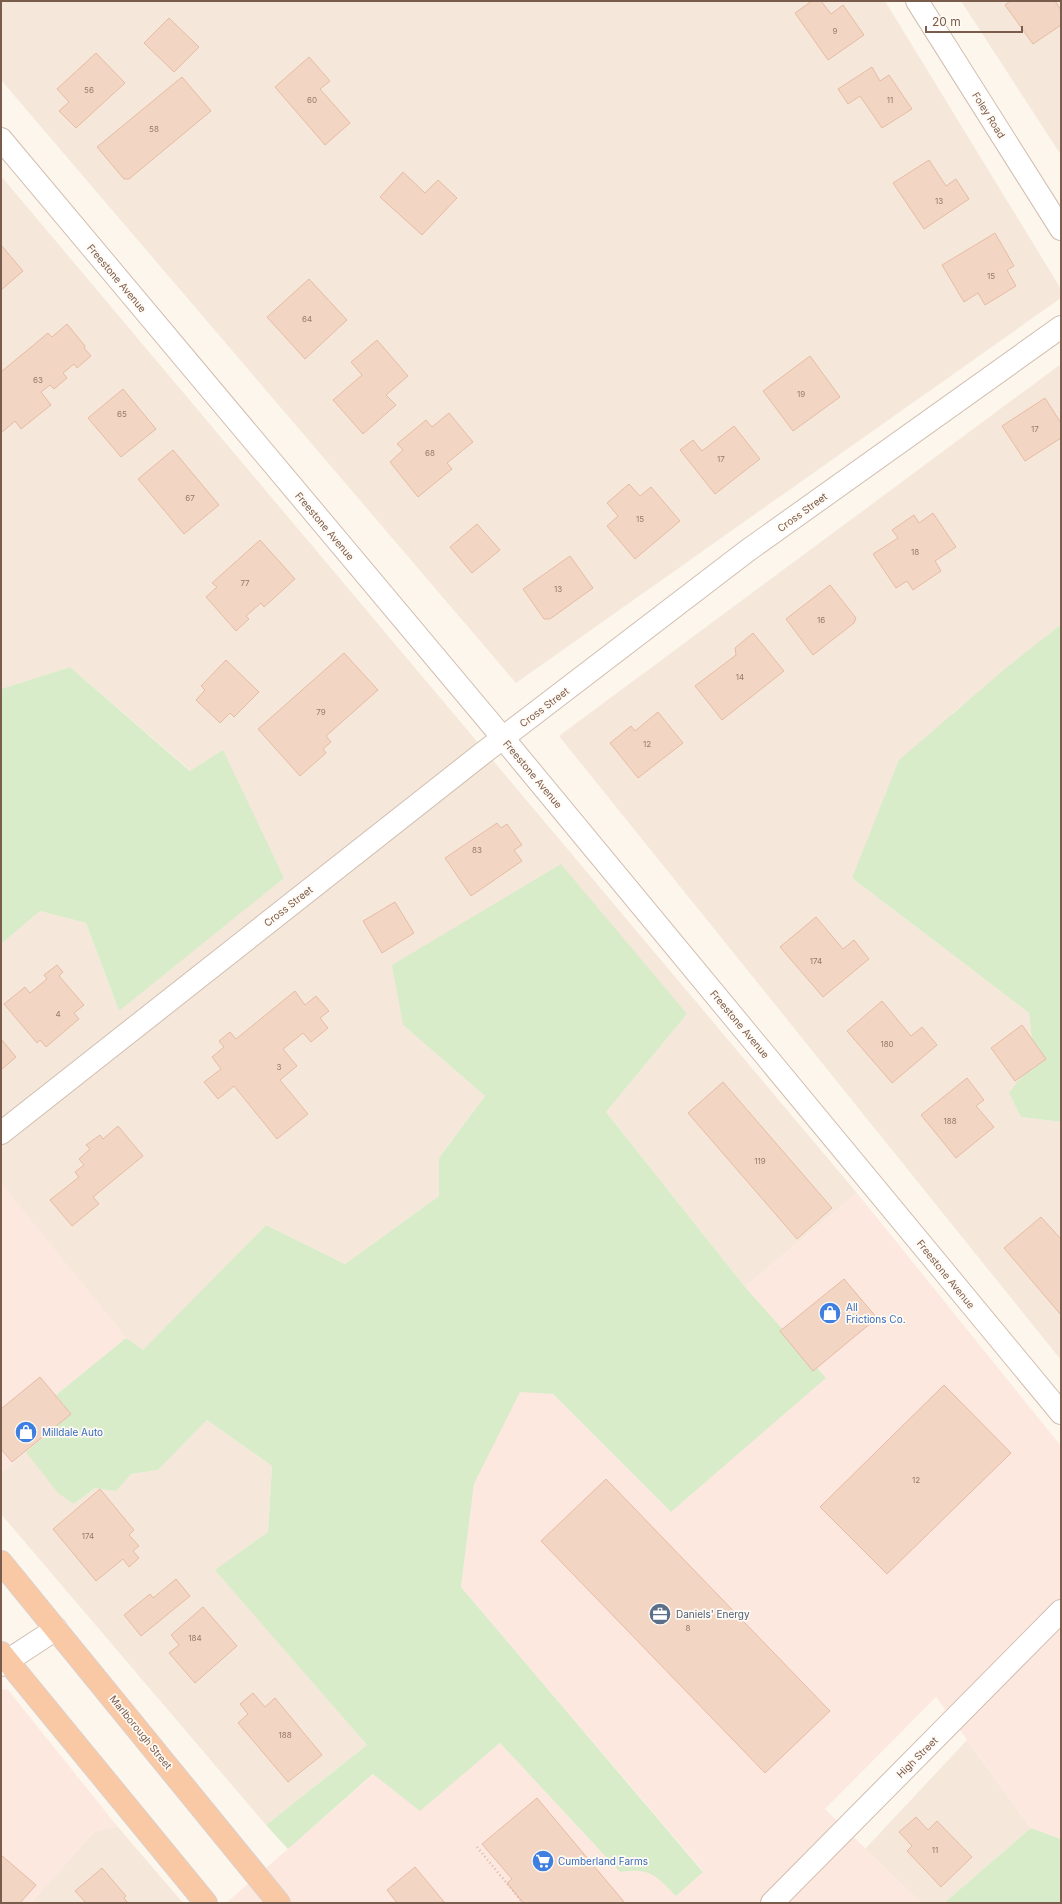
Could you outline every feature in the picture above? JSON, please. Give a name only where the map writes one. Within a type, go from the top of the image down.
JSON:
[{"type":"highway","name":"Marlborough Street","points":[[1,1562],[279,1903]]},
{"type":"highway","points":[[3,1659],[206,1903]]},
{"type":"street","name":"Foley Road","points":[[917,1],[1061,229]]},
{"type":"street","name":"Freestone Avenue","points":[[1,139],[503,738],[1061,1413]]},
{"type":"street","name":"Cross Street","points":[[1,1133],[503,738],[747,552],[1061,327]]},
{"type":"street","name":"High Street","points":[[772,1903],[1061,1611]]},
{"type":"street","points":[[3,1659],[56,1629]]},
{"type":"path","points":[[477,1847],[523,1903]]},
{"type":"shaded area","points":[[1,1],[885,1],[1061,289],[1061,298],[516,683],[1,80]]},
{"type":"shaded area","points":[[961,1],[1061,1],[1061,155]]},
{"type":"shaded area","points":[[1,176],[857,1193],[745,1287],[606,1112],[687,1014],[403,1025],[485,1096],[439,1158],[439,1196],[345,1264],[266,1225],[143,1351],[126,1338],[1,1184],[1,944],[40,911],[86,923],[119,1011],[191,771],[70,667],[1,689]]},
{"type":"shaded area","points":[[1061,364],[1061,627],[1059,626],[953,713],[852,878],[1029,1013],[1034,1060],[1021,1117],[1061,1122],[1061,1360],[559,736]]},
{"type":"shaded area","points":[[1,1183],[126,1338],[56,1395],[71,1414],[1,1473]]},
{"type":"shaded area","points":[[857,1193],[1061,1446],[1061,1839],[1031,1828],[936,1697],[825,1809],[921,1903],[226,1903],[374,1774],[420,1810],[500,1743],[620,1872],[635,1869],[654,1874],[676,1896],[703,1871],[461,1587],[474,1484],[520,1391],[553,1394],[671,1512],[825,1378],[745,1287]]},
{"type":"shaded area","points":[[207,1420],[272,1466],[268,1532],[216,1570],[367,1745],[266,1825],[1,1514],[1,1473],[26,1452],[74,1504],[95,1488],[131,1474],[158,1470]]},
{"type":"shaded area","points":[[1,1689],[8,1690],[117,1826],[94,1832],[31,1903],[1,1903]]},
{"type":"shaded area","points":[[967,1740],[1031,1828],[944,1903],[921,1903],[865,1849]]},
{"type":"shaded area","points":[[117,1826],[183,1903],[31,1903],[94,1832]]},
{"type":"green space","points":[[1059,626],[1061,627],[1061,1122],[1021,1117],[1009,1093],[1034,1060],[1029,1013],[852,878],[899,760],[1006,668]]},
{"type":"green space","points":[[70,667],[190,771],[223,750],[284,878],[119,1011],[86,923],[40,911],[1,944],[1,689]]},
{"type":"green space","points":[[561,864],[687,1014],[606,1112],[745,1287],[826,1378],[671,1512],[553,1394],[520,1392],[474,1484],[461,1587],[703,1872],[676,1896],[658,1878],[646,1872],[620,1872],[500,1743],[420,1811],[373,1774],[288,1849],[266,1825],[367,1745],[215,1570],[268,1532],[272,1466],[207,1420],[158,1470],[131,1474],[116,1491],[95,1488],[74,1504],[58,1493],[26,1452],[71,1414],[56,1395],[126,1338],[143,1350],[266,1225],[345,1264],[439,1196],[439,1158],[485,1096],[403,1025],[392,965]]},
{"type":"green space","points":[[1031,1828],[1061,1839],[1061,1903],[944,1903]]},
{"type":"building","points":[[812,1],[821,1],[831,14],[843,5],[864,35],[828,60],[795,13]]},
{"type":"building","points":[[1010,1],[1055,1],[1061,10],[1061,25],[1033,44],[1005,5]]},
{"type":"building","points":[[169,18],[199,47],[174,72],[144,43]]},
{"type":"building","points":[[96,53],[125,83],[76,128],[59,111],[69,102],[57,89]]},
{"type":"building","points":[[309,57],[330,81],[320,89],[350,123],[325,145],[275,87]]},
{"type":"building","points":[[872,67],[880,81],[889,75],[912,109],[882,128],[860,96],[848,104],[838,89]]},
{"type":"building","points":[[182,77],[211,111],[129,179],[124,179],[97,147]]},
{"type":"building","points":[[929,160],[946,186],[956,179],[969,199],[924,229],[893,183]]},
{"type":"building","points":[[403,172],[425,193],[438,180],[457,198],[422,235],[380,197]]},
{"type":"building","points":[[995,233],[1014,266],[1007,270],[1016,286],[985,305],[978,293],[964,302],[942,265]]},
{"type":"building","points":[[1,245],[23,271],[1,290]]},
{"type":"building","points":[[309,279],[347,320],[305,359],[267,317]]},
{"type":"building","points":[[67,324],[91,356],[77,368],[74,364],[63,373],[67,378],[54,389],[50,385],[41,392],[51,405],[21,429],[15,421],[1,433],[1,372],[48,333],[52,337]]},
{"type":"building","points":[[377,340],[408,376],[386,395],[396,405],[363,434],[333,400],[362,375],[351,362]]},
{"type":"building","points":[[810,356],[840,397],[793,431],[763,391]]},
{"type":"building","points":[[123,389],[156,429],[121,457],[88,418]]},
{"type":"building","points":[[1045,398],[1061,423],[1061,438],[1025,461],[1002,426]]},
{"type":"building","points":[[449,413],[473,442],[447,463],[452,469],[418,497],[390,462],[403,450],[397,444],[426,420],[432,427]]},
{"type":"building","points":[[734,426],[760,459],[715,494],[680,450],[693,440],[702,451]]},
{"type":"building","points":[[173,450],[219,505],[184,534],[138,479]]},
{"type":"building","points":[[629,484],[640,496],[651,487],[680,521],[635,559],[607,526],[618,516],[607,503]]},
{"type":"building","points":[[933,513],[956,547],[935,561],[941,571],[913,590],[907,581],[896,588],[873,554],[898,538],[892,530],[914,515],[919,523]]},
{"type":"building","points":[[477,524],[500,550],[472,573],[450,547]]},
{"type":"building","points":[[260,540],[295,579],[264,607],[261,603],[246,616],[249,619],[236,631],[206,597],[217,587],[212,583]]},
{"type":"building","points":[[570,556],[593,588],[550,619],[544,619],[523,589]]},
{"type":"building","points":[[830,585],[856,618],[854,623],[813,655],[786,619]]},
{"type":"building","points":[[753,633],[784,671],[722,720],[695,686],[736,655],[735,648]]},
{"type":"building","points":[[344,653],[378,690],[326,736],[331,742],[323,749],[326,753],[300,776],[258,729]]},
{"type":"building","points":[[226,660],[259,692],[234,717],[230,713],[220,723],[196,700],[205,690],[201,686]]},
{"type":"building","points":[[658,712],[683,743],[638,778],[610,743],[631,726],[635,731]]},
{"type":"building","points":[[497,823],[501,828],[507,824],[522,845],[514,850],[522,861],[471,896],[445,858]]},
{"type":"building","points":[[395,902],[414,933],[382,953],[363,921]]},
{"type":"building","points":[[816,917],[843,949],[854,940],[869,959],[823,997],[780,947]]},
{"type":"building","points":[[57,965],[63,972],[59,976],[84,1005],[74,1013],[79,1019],[46,1047],[40,1040],[37,1043],[4,1004],[25,987],[30,993],[47,979],[44,975]]},
{"type":"building","points":[[295,991],[305,1005],[316,996],[329,1011],[320,1018],[328,1028],[311,1042],[303,1033],[283,1049],[297,1066],[280,1080],[308,1114],[277,1139],[234,1086],[218,1099],[204,1082],[221,1069],[212,1057],[224,1047],[219,1041],[230,1032],[236,1039]]},
{"type":"building","points":[[882,1001],[911,1036],[922,1027],[937,1045],[892,1083],[847,1031]]},
{"type":"building","points":[[1022,1025],[1046,1059],[1015,1081],[991,1048]]},
{"type":"building","points":[[1,1039],[16,1057],[1,1070]]},
{"type":"building","points":[[967,1078],[984,1100],[976,1106],[994,1127],[956,1158],[921,1115]]},
{"type":"building","points":[[723,1082],[832,1208],[797,1239],[688,1113]]},
{"type":"building","points":[[118,1126],[143,1156],[93,1197],[99,1204],[72,1226],[50,1200],[79,1177],[75,1172],[84,1165],[79,1159],[90,1149],[86,1145],[100,1135],[103,1139]]},
{"type":"building","points":[[1041,1217],[1061,1239],[1061,1315],[1004,1248]]},
{"type":"building","points":[[844,1279],[877,1318],[813,1371],[780,1331]]},
{"type":"building","name":"Milldale Auto","points":[[40,1377],[71,1414],[12,1462],[1,1449],[1,1409]]},
{"type":"building","points":[[944,1385],[1011,1453],[887,1574],[820,1507]]},
{"type":"building","points":[[606,1479],[830,1711],[765,1773],[541,1541]]},
{"type":"building","points":[[100,1489],[134,1530],[129,1535],[139,1546],[133,1551],[139,1558],[129,1567],[123,1559],[96,1581],[53,1529]]},
{"type":"building","points":[[176,1579],[190,1596],[141,1636],[124,1615],[150,1594],[153,1598]]},
{"type":"building","points":[[203,1607],[237,1646],[195,1683],[169,1653],[179,1645],[171,1635]]},
{"type":"building","points":[[253,1693],[265,1707],[275,1698],[322,1755],[288,1782],[238,1723],[248,1714],[240,1704]]},
{"type":"building","name":"Cumberland Farms","points":[[537,1798],[625,1903],[523,1903],[507,1883],[512,1879],[482,1844]]},
{"type":"building","points":[[916,1817],[928,1830],[937,1821],[972,1857],[941,1887],[907,1851],[912,1846],[899,1832]]},
{"type":"building","points":[[1,1855],[36,1885],[20,1903],[1,1903]]},
{"type":"building","points":[[415,1867],[445,1903],[397,1903],[387,1890]]},
{"type":"building","points":[[102,1868],[126,1896],[124,1898],[128,1903],[86,1903],[75,1891]]},
{"type":"place","name":"All Frictions Co.","points":[[830,1313]]},
{"type":"place","name":"Milldale Auto","points":[[26,1432]]},
{"type":"place","name":"Daniels' Energy","points":[[660,1614]]},
{"type":"place","name":"Cumberland Farms","points":[[543,1861]]}]
